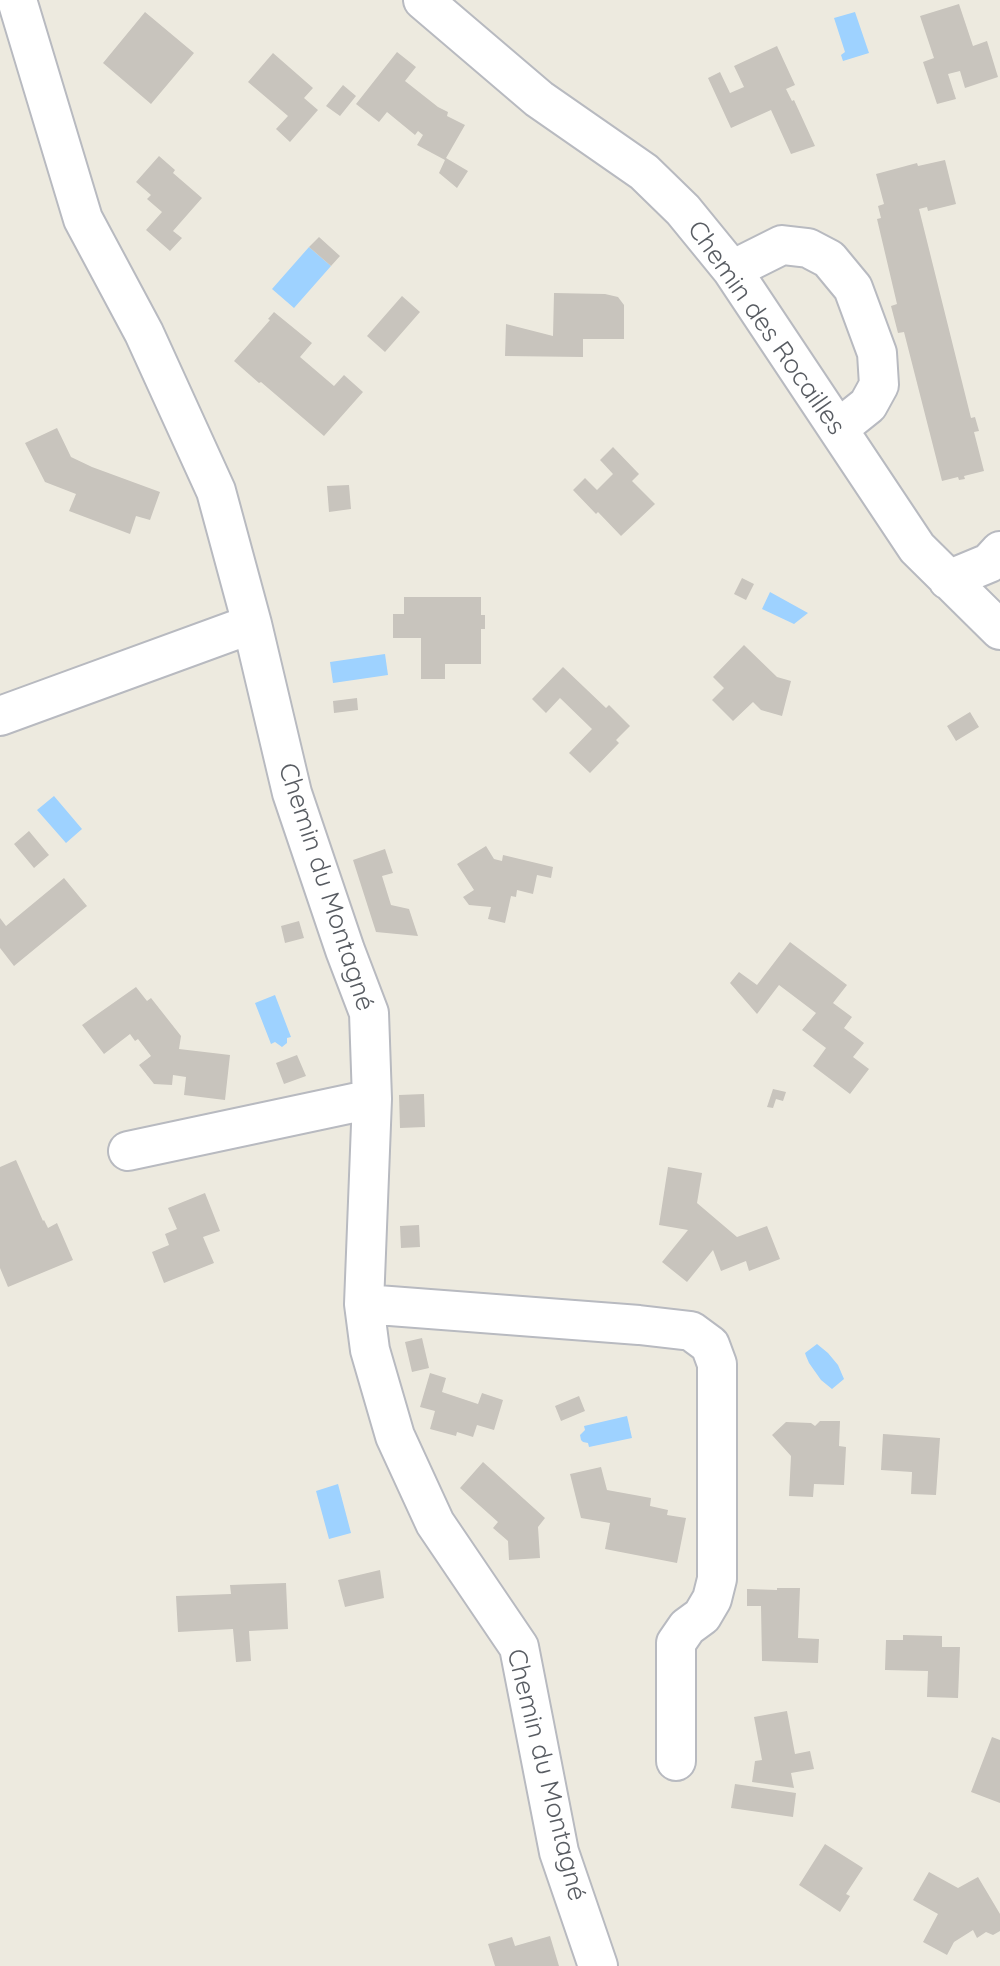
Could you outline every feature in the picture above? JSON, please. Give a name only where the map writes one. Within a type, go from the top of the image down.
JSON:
[{"type":"street","name":"Chemin du Montagné","points":[[17,0],[83,219],[144,333],[216,491],[252,624],[292,793],[369,1013],[372,1099],[364,1304],[370,1350],[395,1436],[435,1523],[519,1647],[559,1852],[598,1966]]},
{"type":"street","name":"Chemin des Rocailles","points":[[423,0],[539,99],[644,172],[683,210],[732,270],[917,548],[1000,630]]},
{"type":"street","points":[[732,270],[782,245],[808,248],[829,259],[853,288],[877,353],[879,385],[868,405],[838,429]]},
{"type":"street","points":[[948,580],[989,563],[1000,551]]},
{"type":"street","points":[[0,716],[252,624]]},
{"type":"street","points":[[128,1151],[372,1099]]},
{"type":"street","points":[[364,1304],[678,1329],[691,1331],[710,1345],[717,1364],[717,1579],[712,1599],[702,1616],[687,1627],[676,1643],[676,1761]]},
{"type":"water","points":[[855,12],[869,53],[843,61],[841,55],[845,52],[834,18]]},
{"type":"water","points":[[309,247],[331,266],[294,308],[272,289]]},
{"type":"water","points":[[770,592],[808,613],[794,624],[762,609]]},
{"type":"water","points":[[385,654],[388,675],[333,683],[330,662]]},
{"type":"water","points":[[54,796],[82,829],[66,843],[37,810]]},
{"type":"water","points":[[275,995],[291,1037],[282,1047],[275,1042],[271,1044],[255,1003]]},
{"type":"water","points":[[817,1344],[838,1365],[844,1379],[832,1389],[821,1380],[805,1353]]},
{"type":"water","points":[[627,1416],[632,1438],[589,1447],[581,1440],[584,1426]]},
{"type":"water","points":[[338,1484],[351,1533],[329,1539],[316,1491]]},
{"type":"building","points":[[959,4],[973,46],[987,41],[998,77],[965,88],[960,71],[948,74],[956,99],[937,104],[923,62],[934,58],[920,16]]},
{"type":"building","points":[[145,12],[194,53],[151,104],[103,63]]},
{"type":"building","points":[[777,46],[795,85],[786,89],[815,146],[791,154],[771,110],[731,128],[708,78],[720,72],[730,93],[744,87],[734,66]]},
{"type":"building","points":[[397,52],[416,67],[405,81],[448,112],[447,116],[465,125],[446,158],[468,171],[457,188],[439,173],[445,160],[417,145],[423,135],[418,131],[415,135],[387,112],[379,122],[356,104]]},
{"type":"building","points":[[273,53],[313,88],[304,98],[318,110],[290,142],[276,129],[288,116],[248,82]]},
{"type":"building","points":[[343,85],[356,96],[340,116],[326,106]]},
{"type":"building","points":[[159,156],[202,198],[173,231],[182,238],[170,251],[146,230],[162,212],[147,199],[151,195],[136,182]]},
{"type":"building","points":[[945,160],[956,204],[928,211],[927,207],[919,209],[971,418],[975,417],[979,431],[974,432],[984,471],[964,476],[965,479],[959,480],[958,477],[942,481],[904,332],[898,333],[891,306],[897,304],[877,219],[881,218],[878,206],[884,204],[876,174],[917,163],[918,166]]},
{"type":"building","points":[[319,237],[340,256],[331,266],[309,247]]},
{"type":"building","points":[[554,293],[618,297],[624,305],[624,339],[583,339],[583,357],[505,356],[506,324],[553,336]]},
{"type":"building","points":[[402,296],[420,312],[385,352],[367,336]]},
{"type":"building","points":[[274,312],[312,343],[300,357],[334,386],[344,375],[363,392],[324,436],[234,361]]},
{"type":"building","points":[[57,428],[71,457],[160,492],[150,520],[136,516],[130,534],[69,511],[76,494],[45,482],[25,443]]},
{"type":"building","points":[[613,447],[639,474],[632,481],[655,504],[621,536],[573,490],[585,478],[597,490],[613,474],[600,460]]},
{"type":"building","points":[[349,485],[351,509],[329,512],[327,486]]},
{"type":"building","points":[[742,578],[754,584],[746,600],[734,594]]},
{"type":"building","points":[[404,597],[481,597],[485,629],[481,629],[481,664],[445,664],[445,679],[421,679],[421,638],[393,638],[393,614],[404,614]]},
{"type":"building","points":[[744,645],[777,677],[791,681],[782,716],[761,710],[753,702],[733,721],[712,700],[724,688],[713,677]]},
{"type":"building","points":[[563,667],[630,726],[616,740],[619,743],[590,773],[569,753],[592,729],[560,698],[546,713],[532,699]]},
{"type":"building","points":[[357,698],[358,710],[334,713],[333,701]]},
{"type":"building","points":[[970,712],[979,727],[956,741],[947,726]]},
{"type":"building","points":[[29,831],[49,855],[34,868],[14,844]]},
{"type":"building","points":[[486,846],[494,859],[502,861],[503,855],[553,867],[551,878],[537,875],[533,894],[517,890],[516,897],[511,896],[505,923],[488,919],[491,907],[469,905],[463,897],[474,890],[457,864]]},
{"type":"building","points":[[385,849],[393,873],[382,876],[391,905],[409,909],[418,936],[376,932],[353,860]]},
{"type":"building","points":[[64,878],[87,906],[14,966],[0,948],[0,918],[6,926]]},
{"type":"building","points":[[299,921],[304,938],[285,943],[281,926]]},
{"type":"building","points":[[790,942],[847,985],[833,1003],[852,1017],[844,1028],[864,1043],[853,1057],[869,1069],[850,1094],[813,1066],[826,1048],[802,1030],[816,1013],[779,985],[757,1014],[730,983],[739,972],[757,985]]},
{"type":"building","points":[[136,987],[147,1001],[151,998],[181,1036],[179,1049],[230,1055],[225,1100],[184,1095],[186,1077],[173,1075],[172,1085],[154,1084],[139,1065],[151,1056],[130,1034],[104,1054],[82,1025]]},
{"type":"building","points":[[297,1055],[306,1076],[284,1084],[276,1063]]},
{"type":"building","points":[[773,1089],[786,1092],[783,1101],[776,1099],[773,1108],[767,1107]]},
{"type":"building","points":[[424,1094],[425,1127],[400,1128],[399,1095]]},
{"type":"building","points":[[16,1160],[43,1221],[48,1228],[57,1223],[73,1260],[8,1287],[0,1268],[0,1167]]},
{"type":"building","points":[[668,1167],[702,1173],[697,1203],[737,1237],[767,1226],[780,1259],[749,1271],[746,1261],[721,1271],[713,1250],[687,1282],[662,1262],[688,1230],[659,1225]]},
{"type":"building","points":[[205,1193],[220,1231],[203,1237],[214,1263],[164,1283],[152,1252],[169,1245],[165,1234],[177,1229],[168,1208]]},
{"type":"building","points":[[419,1225],[420,1247],[401,1248],[400,1226]]},
{"type":"building","points":[[422,1338],[429,1368],[412,1372],[405,1342]]},
{"type":"building","points":[[430,1373],[446,1378],[442,1392],[478,1404],[482,1393],[503,1400],[494,1430],[477,1425],[473,1437],[430,1429],[435,1411],[420,1407]]},
{"type":"building","points":[[579,1396],[585,1411],[561,1421],[555,1406]]},
{"type":"building","points":[[820,1421],[840,1421],[839,1446],[846,1447],[844,1485],[814,1484],[813,1497],[789,1496],[791,1456],[772,1435],[786,1422],[811,1423],[815,1426]]},
{"type":"building","points":[[883,1434],[940,1438],[936,1495],[911,1494],[912,1472],[881,1470]]},
{"type":"building","points":[[483,1462],[545,1518],[538,1527],[540,1558],[509,1560],[508,1541],[493,1528],[498,1522],[460,1488]]},
{"type":"building","points":[[601,1467],[607,1490],[651,1498],[650,1506],[668,1510],[667,1515],[686,1518],[677,1563],[605,1549],[610,1523],[581,1518],[570,1474]]},
{"type":"building","points":[[380,1570],[384,1598],[345,1607],[338,1580]]},
{"type":"building","points":[[286,1583],[288,1629],[249,1631],[251,1661],[236,1662],[233,1629],[178,1632],[176,1596],[231,1594],[230,1585]]},
{"type":"building","points":[[800,1588],[798,1638],[819,1639],[818,1663],[762,1661],[761,1606],[747,1606],[747,1589]]},
{"type":"building","points":[[903,1635],[942,1636],[942,1647],[960,1647],[958,1698],[927,1697],[928,1671],[885,1670],[886,1640],[903,1640]]},
{"type":"building","points":[[787,1711],[795,1754],[810,1751],[814,1769],[791,1773],[794,1788],[752,1782],[755,1761],[762,1760],[754,1717]]},
{"type":"building","points":[[992,1737],[1000,1740],[1000,1803],[971,1792]]},
{"type":"building","points":[[735,1784],[796,1793],[793,1817],[731,1808]]},
{"type":"building","points":[[825,1844],[863,1868],[846,1894],[850,1896],[840,1912],[799,1885]]},
{"type":"building","points":[[929,1872],[958,1888],[978,1877],[1000,1914],[1000,1931],[993,1935],[986,1932],[977,1938],[973,1930],[954,1942],[947,1955],[923,1942],[938,1914],[913,1900]]},
{"type":"building","points":[[550,1936],[559,1966],[495,1966],[488,1944],[512,1937],[515,1946]]}]
